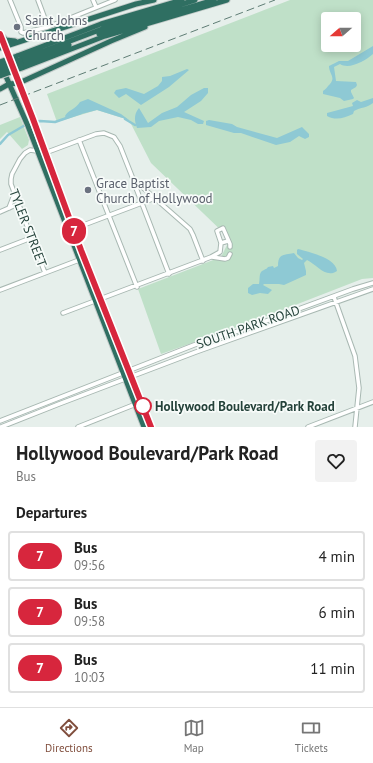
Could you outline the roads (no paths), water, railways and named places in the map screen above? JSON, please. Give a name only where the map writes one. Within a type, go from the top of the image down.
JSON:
[{"type":"highway","points":[[144,427],[127,371],[64,222],[37,151],[23,93],[2,47],[136,4],[154,0]]},
{"type":"highway","points":[[0,72],[101,24],[182,0]]},
{"type":"highway","points":[[0,76],[20,62],[102,28],[195,0]]},
{"type":"highway","points":[[98,300],[74,229],[45,153],[30,123],[23,114],[0,62],[20,62],[108,31],[214,0]]},
{"type":"highway","points":[[0,67],[227,0]]},
{"type":"highway","points":[[0,89],[9,84],[19,83],[31,78],[110,41],[166,18]]},
{"type":"highway","points":[[1,35],[8,40],[18,42]]},
{"type":"highway","points":[[23,93],[25,85],[31,78]]},
{"type":"highway","points":[[0,89],[14,95]]},
{"type":"highway","points":[[64,222],[74,229]]},
{"type":"highway","points":[[70,237],[75,239],[81,250]]},
{"type":"highway","points":[[129,377],[151,427]]},
{"type":"street","points":[[10,0],[18,18],[21,32],[23,33],[48,27],[115,0]]},
{"type":"street","points":[[38,0],[48,27]]},
{"type":"street","points":[[93,0],[96,7]]},
{"type":"street","points":[[45,153],[96,134],[104,133],[114,137],[120,146],[169,274]]},
{"type":"street","points":[[79,140],[137,287]]},
{"type":"street","name":"TYLER STREET","points":[[37,151],[27,151],[20,159],[11,179],[14,194],[45,273]]},
{"type":"street","points":[[133,179],[190,229],[194,235],[203,260]]},
{"type":"street","points":[[8,209],[14,194]]},
{"type":"street","points":[[74,229],[155,198]]},
{"type":"street","points":[[0,212],[18,204]]},
{"type":"street","points":[[63,314],[137,287],[211,257],[218,253],[221,249],[221,243],[217,231],[223,228],[230,247]]},
{"type":"street","points":[[0,250],[31,238]]},
{"type":"street","points":[[221,243],[228,241]]},
{"type":"street","points":[[218,253],[220,259]]},
{"type":"street","points":[[211,257],[220,259],[228,258],[230,254]]},
{"type":"street","points":[[0,290],[79,260]]},
{"type":"street","name":"SOUTH PARK ROAD","points":[[0,421],[184,349],[373,283]]},
{"type":"street","name":"SOUTH PARK ROAD","points":[[1,427],[129,377],[373,289]]},
{"type":"street","points":[[334,297],[355,356],[359,388],[356,427]]},
{"type":"street","points":[[184,349],[186,356]]},
{"type":"street","points":[[308,427],[373,402]]},
{"type":"street","points":[[78,427],[136,404]]},
{"type":"water","points":[[373,46],[373,54],[361,62],[348,66],[340,64],[334,67],[336,81],[356,82],[356,87],[351,90],[353,99],[344,101],[340,98],[323,94],[323,91],[332,82],[329,66],[339,61],[348,61]]},
{"type":"water","points":[[187,69],[189,70],[169,87],[141,105],[126,94],[119,98],[114,93],[116,90],[126,88],[144,94],[158,86],[162,81],[162,77],[170,76]]},
{"type":"water","points":[[204,88],[208,88],[208,93],[201,101],[184,112],[204,121],[203,124],[198,124],[191,120],[178,117],[159,121],[151,127],[137,128],[135,117],[139,108],[148,123],[162,113],[177,107],[191,95]]},
{"type":"water","points":[[373,98],[373,103],[354,111],[353,114],[343,118],[337,119],[327,116],[327,113],[353,106],[352,103],[357,100],[361,102]]},
{"type":"water","points":[[88,99],[121,114],[129,120],[97,110],[66,118],[65,116],[68,112],[80,102]]},
{"type":"water","points":[[209,120],[232,124],[237,127],[277,138],[302,127],[309,134],[309,137],[305,139],[299,136],[290,142],[276,145],[241,133],[234,133],[206,125],[206,121]]},
{"type":"water","points":[[298,249],[327,259],[332,262],[337,271],[333,273],[325,272],[307,260],[304,263],[306,275],[284,285],[264,284],[263,285],[272,290],[268,294],[260,293],[252,295],[248,293],[248,288],[253,284],[259,284],[261,272],[268,267],[273,266],[274,268],[278,266],[280,257],[294,253],[302,260],[303,259],[297,254]]},
{"type":"waterway","points":[[34,122],[55,122],[81,113]]},
{"type":"waterway","points":[[125,119],[135,125]]},
{"type":"waterway","points":[[0,144],[8,135],[27,124]]},
{"type":"railway","points":[[0,105],[275,0]]},
{"type":"place","name":"Saint Johns Church","points":[[17,27]]},
{"type":"place","name":"Grace Baptist Church of Hollywood","points":[[88,190]]},
{"type":"place","name":"Hollywood Boulevard/Park Road","points":[[143,406]]}]
